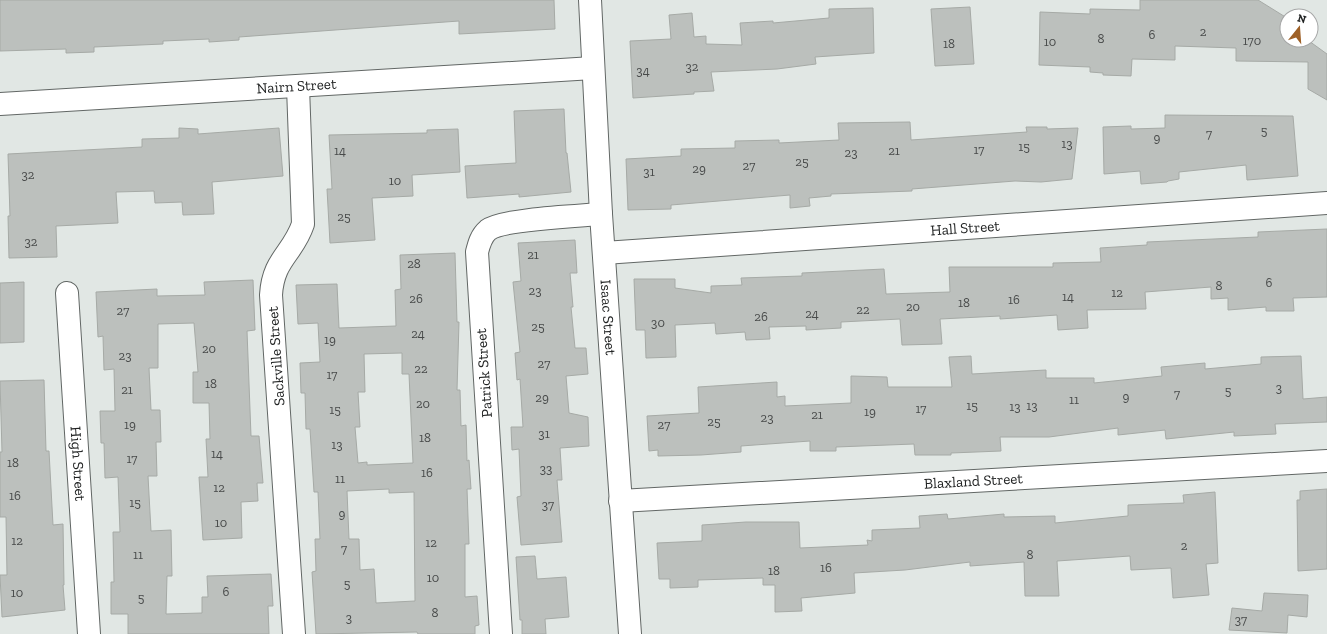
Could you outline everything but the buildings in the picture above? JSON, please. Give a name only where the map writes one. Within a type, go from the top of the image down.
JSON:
[{"type":"street","name":"Isaac Street","points":[[590,0],[601,214],[630,634]]},
{"type":"street","name":"Nairn Street","points":[[0,104],[593,68]]},
{"type":"street","name":"Sackville Street","points":[[294,634],[271,295],[272,283],[277,267],[296,239],[303,224],[298,87]]},
{"type":"street","name":"Hall Street","points":[[604,252],[1327,203]]},
{"type":"street","name":"Patrick Street","points":[[501,634],[477,252],[480,241],[486,231],[502,223],[601,214]]},
{"type":"street","name":"High Street","points":[[67,293],[89,634]]},
{"type":"street","name":"Blaxland Street","points":[[620,501],[1327,461]]}]
